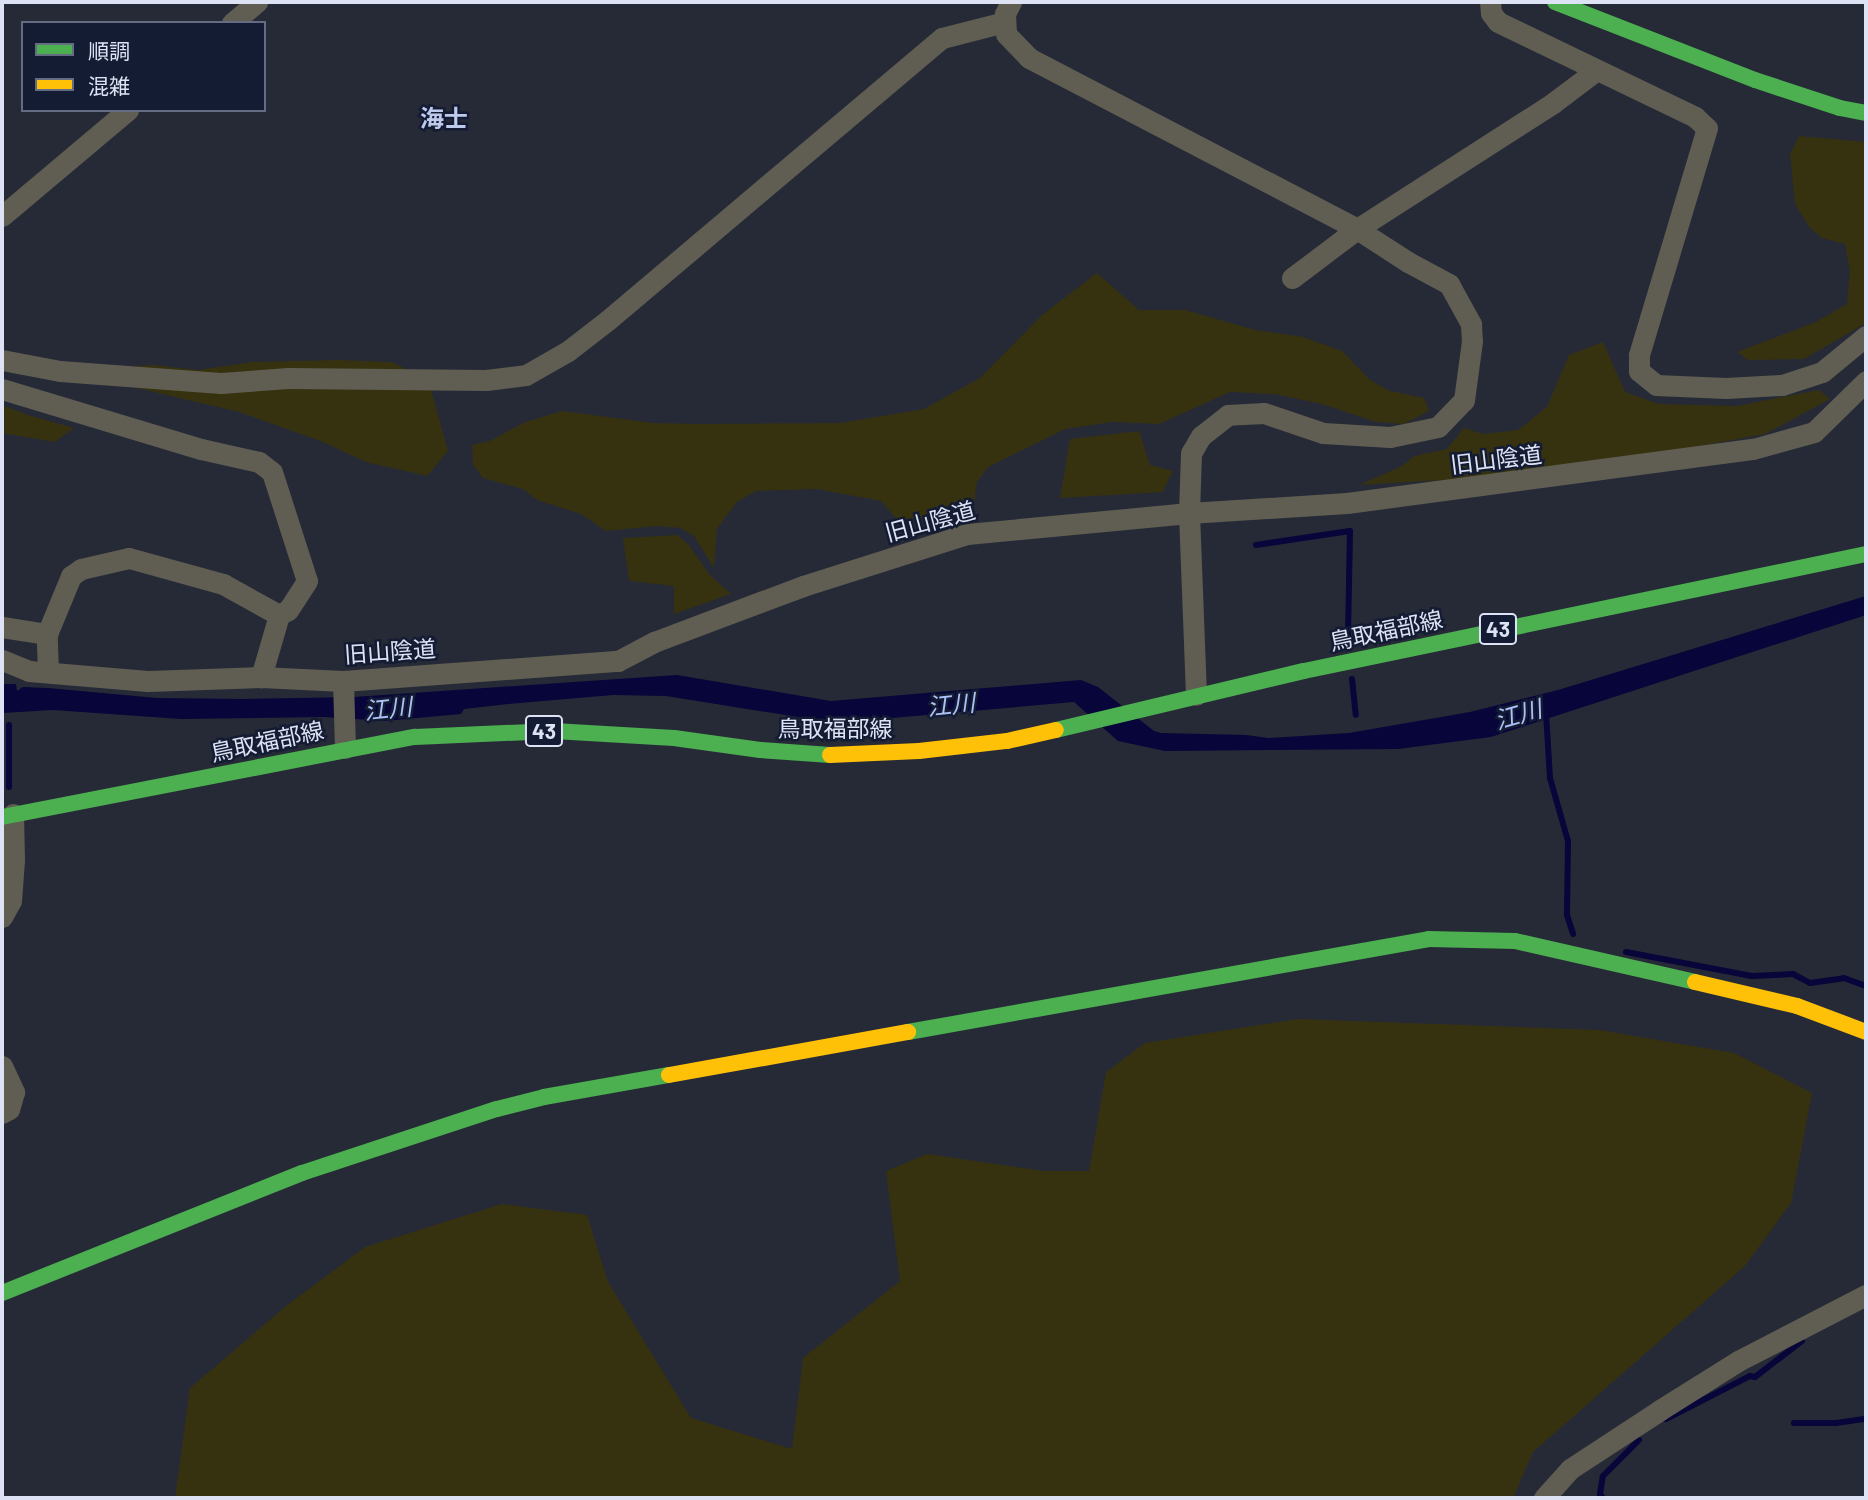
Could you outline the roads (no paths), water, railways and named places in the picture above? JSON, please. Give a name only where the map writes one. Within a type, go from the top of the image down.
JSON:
[{"type":"street","points":[[234,21],[257,2]]},
{"type":"street","points":[[1490,2],[1491,13],[1498,22],[1695,117],[1707,128],[1639,355],[1639,371],[1656,385],[1726,388],[1782,385],[1822,372],[1866,337]]},
{"type":"street","points":[[1555,2],[1755,80],[1840,108],[1866,113]]},
{"type":"street","points":[[2,360],[60,371],[221,383],[288,378],[486,380],[526,374],[568,351],[608,320],[943,38],[1008,12],[1006,34],[1029,58],[1357,229],[1408,262],[1449,284],[1471,324],[1472,341],[1464,400],[1438,427],[1390,437],[1323,433],[1264,413],[1228,415],[1201,436],[1191,453],[1189,513],[1196,695]]},
{"type":"street","points":[[1292,278],[1357,229],[1553,103],[1597,70]]},
{"type":"street","points":[[2,216],[126,112]]},
{"type":"street","name":"旧山陰道","points":[[2,660],[29,671],[148,681],[261,677],[343,685],[618,661],[654,642],[803,586],[967,534],[1189,513],[1346,503],[1753,449],[1814,432],[1866,381]]},
{"type":"street","points":[[2,390],[266,466],[277,478],[307,581],[288,610],[279,615],[261,677]]},
{"type":"street","name":"鳥取福部線","points":[[7,815],[345,748],[415,737],[554,731],[674,738],[760,750],[836,755],[1007,741],[1196,695],[1656,596],[1866,554]]},
{"type":"street","points":[[48,672],[47,634],[71,576],[81,569],[129,558],[223,584],[279,615]]},
{"type":"street","points":[[2,627],[47,634]]},
{"type":"street","points":[[343,685],[345,748]]},
{"type":"street","points":[[2,917],[11,901],[15,860],[7,815]]},
{"type":"street","points":[[2,1293],[302,1173],[497,1109],[544,1097],[1429,939],[1515,941],[1797,1006],[1866,1032]]},
{"type":"street","points":[[2,1066],[14,1092],[9,1109],[2,1113]]},
{"type":"street","points":[[1544,1498],[1570,1469],[1660,1410],[1738,1361],[1866,1295]]},
{"type":"water","name":"江川","points":[[1866,596],[1866,615],[1491,737],[1398,749],[1165,751],[1118,741],[1074,702],[835,723],[666,696],[613,695],[508,704],[464,709],[461,714],[384,721],[324,717],[181,719],[53,710],[2,713],[2,684],[16,684],[17,691],[23,687],[157,698],[241,699],[354,697],[677,675],[831,701],[1081,680],[1098,687],[1154,731],[1161,733],[1268,738],[1349,733],[1470,712],[1558,690]]},
{"type":"waterway","points":[[1256,545],[1350,531],[1348,639]]},
{"type":"waterway","points":[[1352,679],[1356,715]]},
{"type":"waterway","name":"江川","points":[[1546,713],[1550,778],[1568,841],[1567,915],[1573,934]]},
{"type":"waterway","points":[[9,725],[9,787]]},
{"type":"waterway","points":[[1626,952],[1752,976],[1793,974],[1810,983],[1844,978],[1866,986]]},
{"type":"waterway","points":[[1666,1419],[1750,1376],[1755,1377],[1802,1341]]},
{"type":"waterway","points":[[1794,1423],[1836,1423],[1866,1419]]},
{"type":"waterway","points":[[1603,1498],[1600,1494],[1603,1476],[1639,1440]]},
{"type":"district","name":"海士","points":[[444,118]]}]
